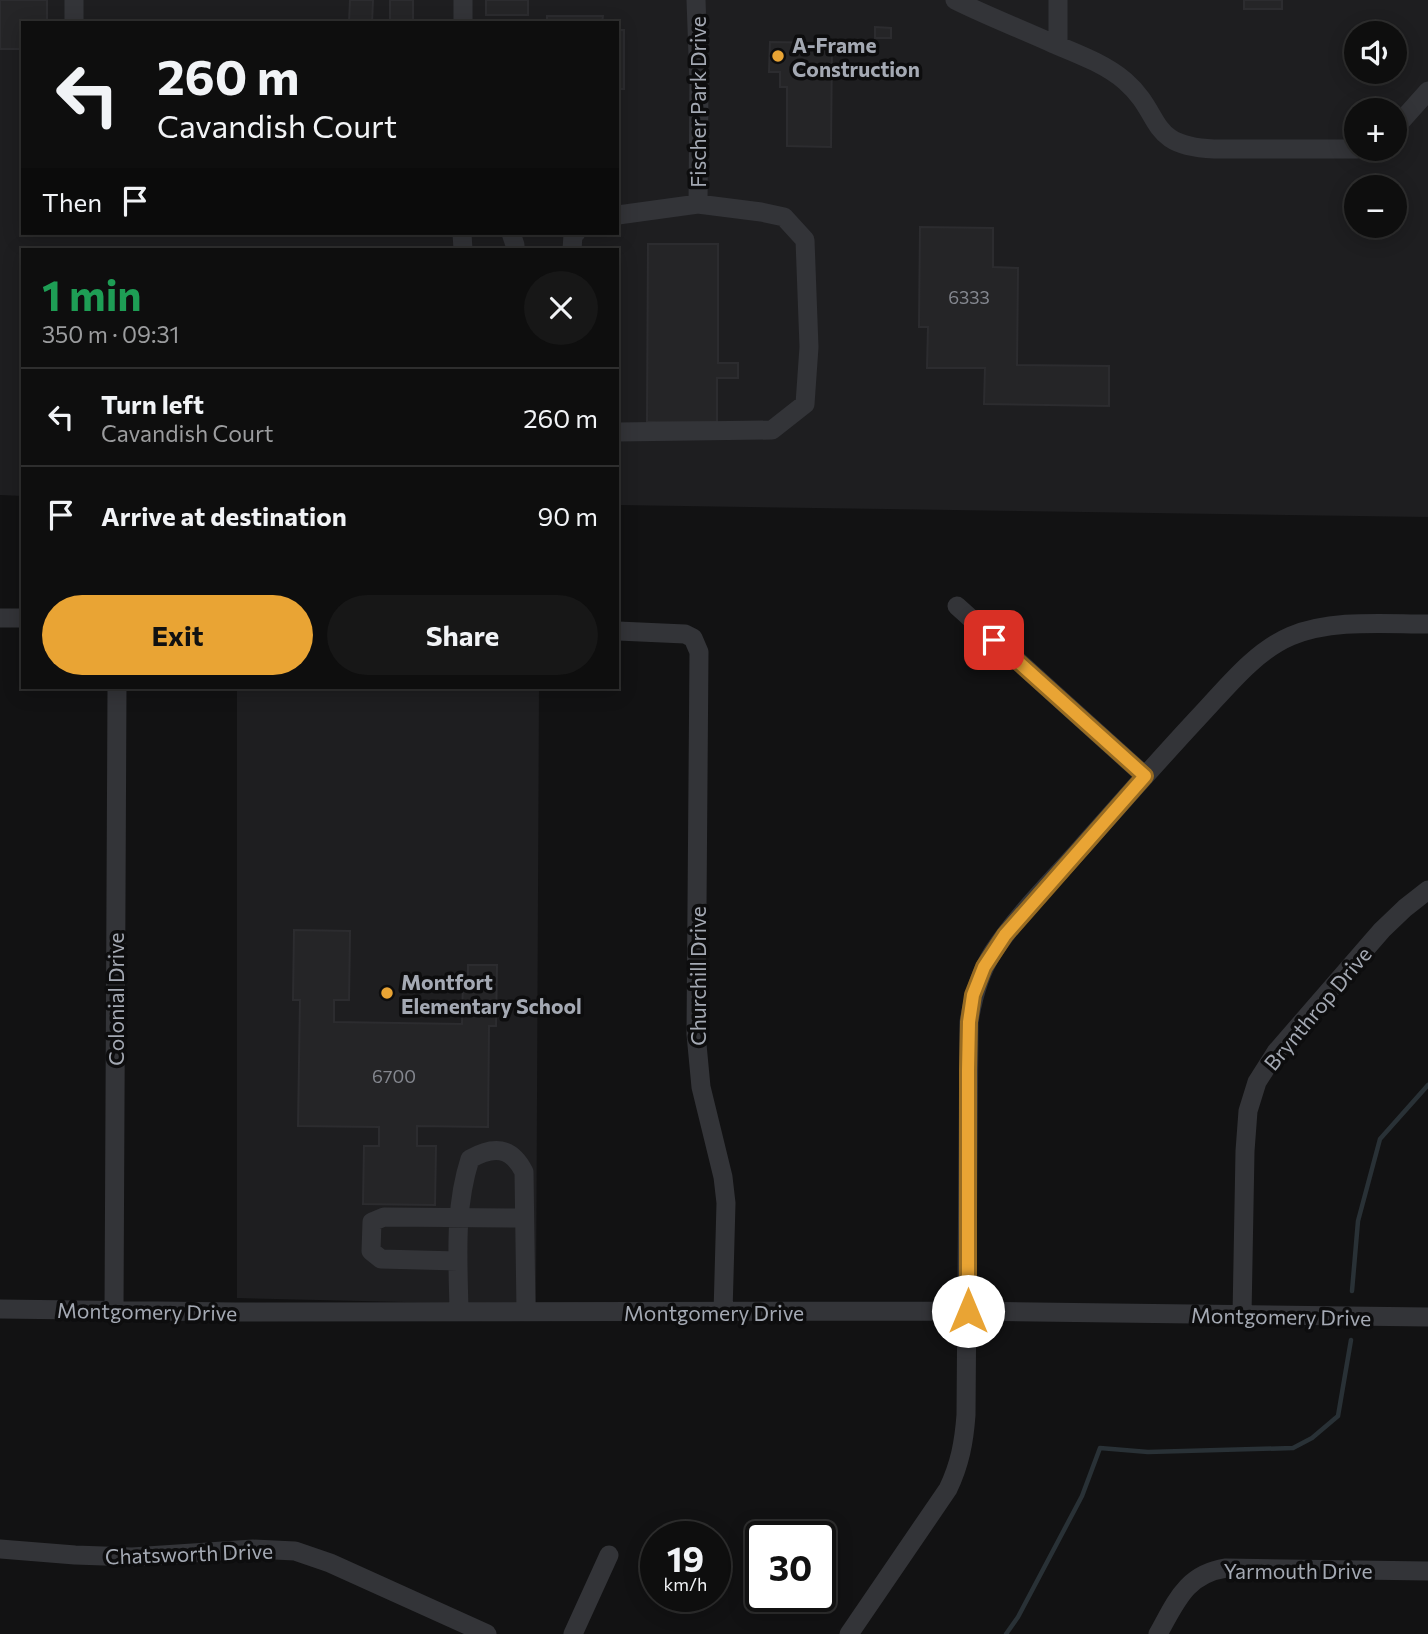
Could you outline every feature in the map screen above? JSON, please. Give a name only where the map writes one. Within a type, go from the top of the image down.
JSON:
[{"type":"street","points":[[74,0],[74,21]]},
{"type":"street","points":[[463,0],[463,21]]},
{"type":"street","name":"Fischer Park Drive","points":[[696,0],[699,83],[698,205]]},
{"type":"street","points":[[955,0],[1091,59],[1124,80],[1161,130],[1180,143],[1195,148],[1214,149],[1344,149]]},
{"type":"street","points":[[1058,0],[1058,45]]},
{"type":"street","points":[[1407,114],[1428,90]]},
{"type":"street","points":[[619,215],[698,205],[784,217],[806,240],[809,347],[805,404],[772,430],[619,432]]},
{"type":"street","points":[[957,606],[1145,776]]},
{"type":"street","points":[[0,618],[21,618]]},
{"type":"street","points":[[849,1634],[935,1509],[958,1468],[963,1447],[968,1311],[969,1022],[973,995],[984,967],[1005,935],[1145,776],[1234,680],[1272,647],[1290,636],[1313,629],[1342,625],[1428,624]]},
{"type":"street","name":"Churchill Drive","points":[[619,631],[675,632],[692,638],[699,652],[696,1034],[701,1087],[723,1177],[726,1203],[723,1313]]},
{"type":"street","name":"Colonial Drive","points":[[114,1311],[117,689]]},
{"type":"street","name":"Brynthrop Drive","points":[[1242,1316],[1245,1151],[1248,1111],[1257,1082],[1276,1052],[1382,930],[1428,890]]},
{"type":"street","points":[[459,1311],[458,1218],[470,1159],[484,1152],[506,1151],[518,1160],[524,1172],[526,1311]]},
{"type":"street","points":[[458,1261],[381,1259],[372,1251],[372,1222],[384,1217],[524,1218]]},
{"type":"street","name":"Montgomery Drive","points":[[0,1309],[723,1313],[968,1311],[1428,1317]]},
{"type":"street","name":"Chatsworth Drive","points":[[0,1549],[132,1557],[253,1549],[295,1551],[330,1563],[487,1634]]},
{"type":"street","points":[[573,1634],[609,1555]]},
{"type":"street","name":"Yarmouth Drive","points":[[1158,1634],[1181,1594],[1210,1570],[1428,1571]]},
{"type":"shaded area","points":[[0,0],[1428,0],[1428,517],[619,505],[619,248],[21,248],[21,496],[0,495]]},
{"type":"shaded area","name":"Montfort Elementary School","points":[[237,689],[539,689],[536,1305],[237,1298]]},
{"type":"building","points":[[0,0],[47,0],[47,21],[21,21],[21,49],[0,49]]},
{"type":"building","points":[[350,0],[373,0],[372,21],[349,21]]},
{"type":"building","points":[[390,0],[413,0],[413,21],[390,21]]},
{"type":"building","points":[[486,0],[528,0],[528,15],[486,15]]},
{"type":"building","points":[[1244,0],[1282,0],[1282,9],[1244,9]]},
{"type":"building","points":[[547,16],[603,16],[602,21],[547,21]]},
{"type":"building","points":[[875,27],[891,28],[891,38],[875,38]]},
{"type":"building","points":[[619,30],[624,30],[624,89],[619,89]]},
{"type":"building","points":[[770,42],[832,43],[831,147],[787,146],[787,87],[780,87],[780,72],[769,72]]},
{"type":"building","points":[[920,227],[993,228],[993,267],[1018,268],[1017,365],[1109,366],[1109,406],[984,404],[985,368],[927,368],[928,327],[919,327]]},
{"type":"building","points":[[648,244],[718,244],[718,363],[738,363],[738,378],[717,378],[717,422],[647,422]]},
{"type":"building","points":[[294,930],[350,931],[349,1000],[334,1000],[334,1022],[462,1024],[463,979],[468,979],[468,965],[497,965],[496,1026],[489,1026],[488,1127],[417,1126],[417,1146],[436,1146],[435,1205],[363,1204],[364,1146],[379,1146],[379,1127],[298,1126],[300,1000],[293,1000]]},
{"type":"waterway","points":[[1352,1291],[1358,1221],[1380,1139],[1428,1085]]},
{"type":"waterway","points":[[1006,1634],[1018,1617],[1082,1496],[1100,1448],[1148,1452],[1293,1448],[1312,1438],[1338,1416],[1351,1340]]},
{"type":"place","name":"A-Frame Construction","points":[[778,56]]},
{"type":"place","name":"Montfort Elementary School","points":[[387,993]]},
{"type":"route","points":[[968,1311],[968,1070],[969,1022],[973,995],[984,967],[1005,935],[1145,776],[994,640]]}]
